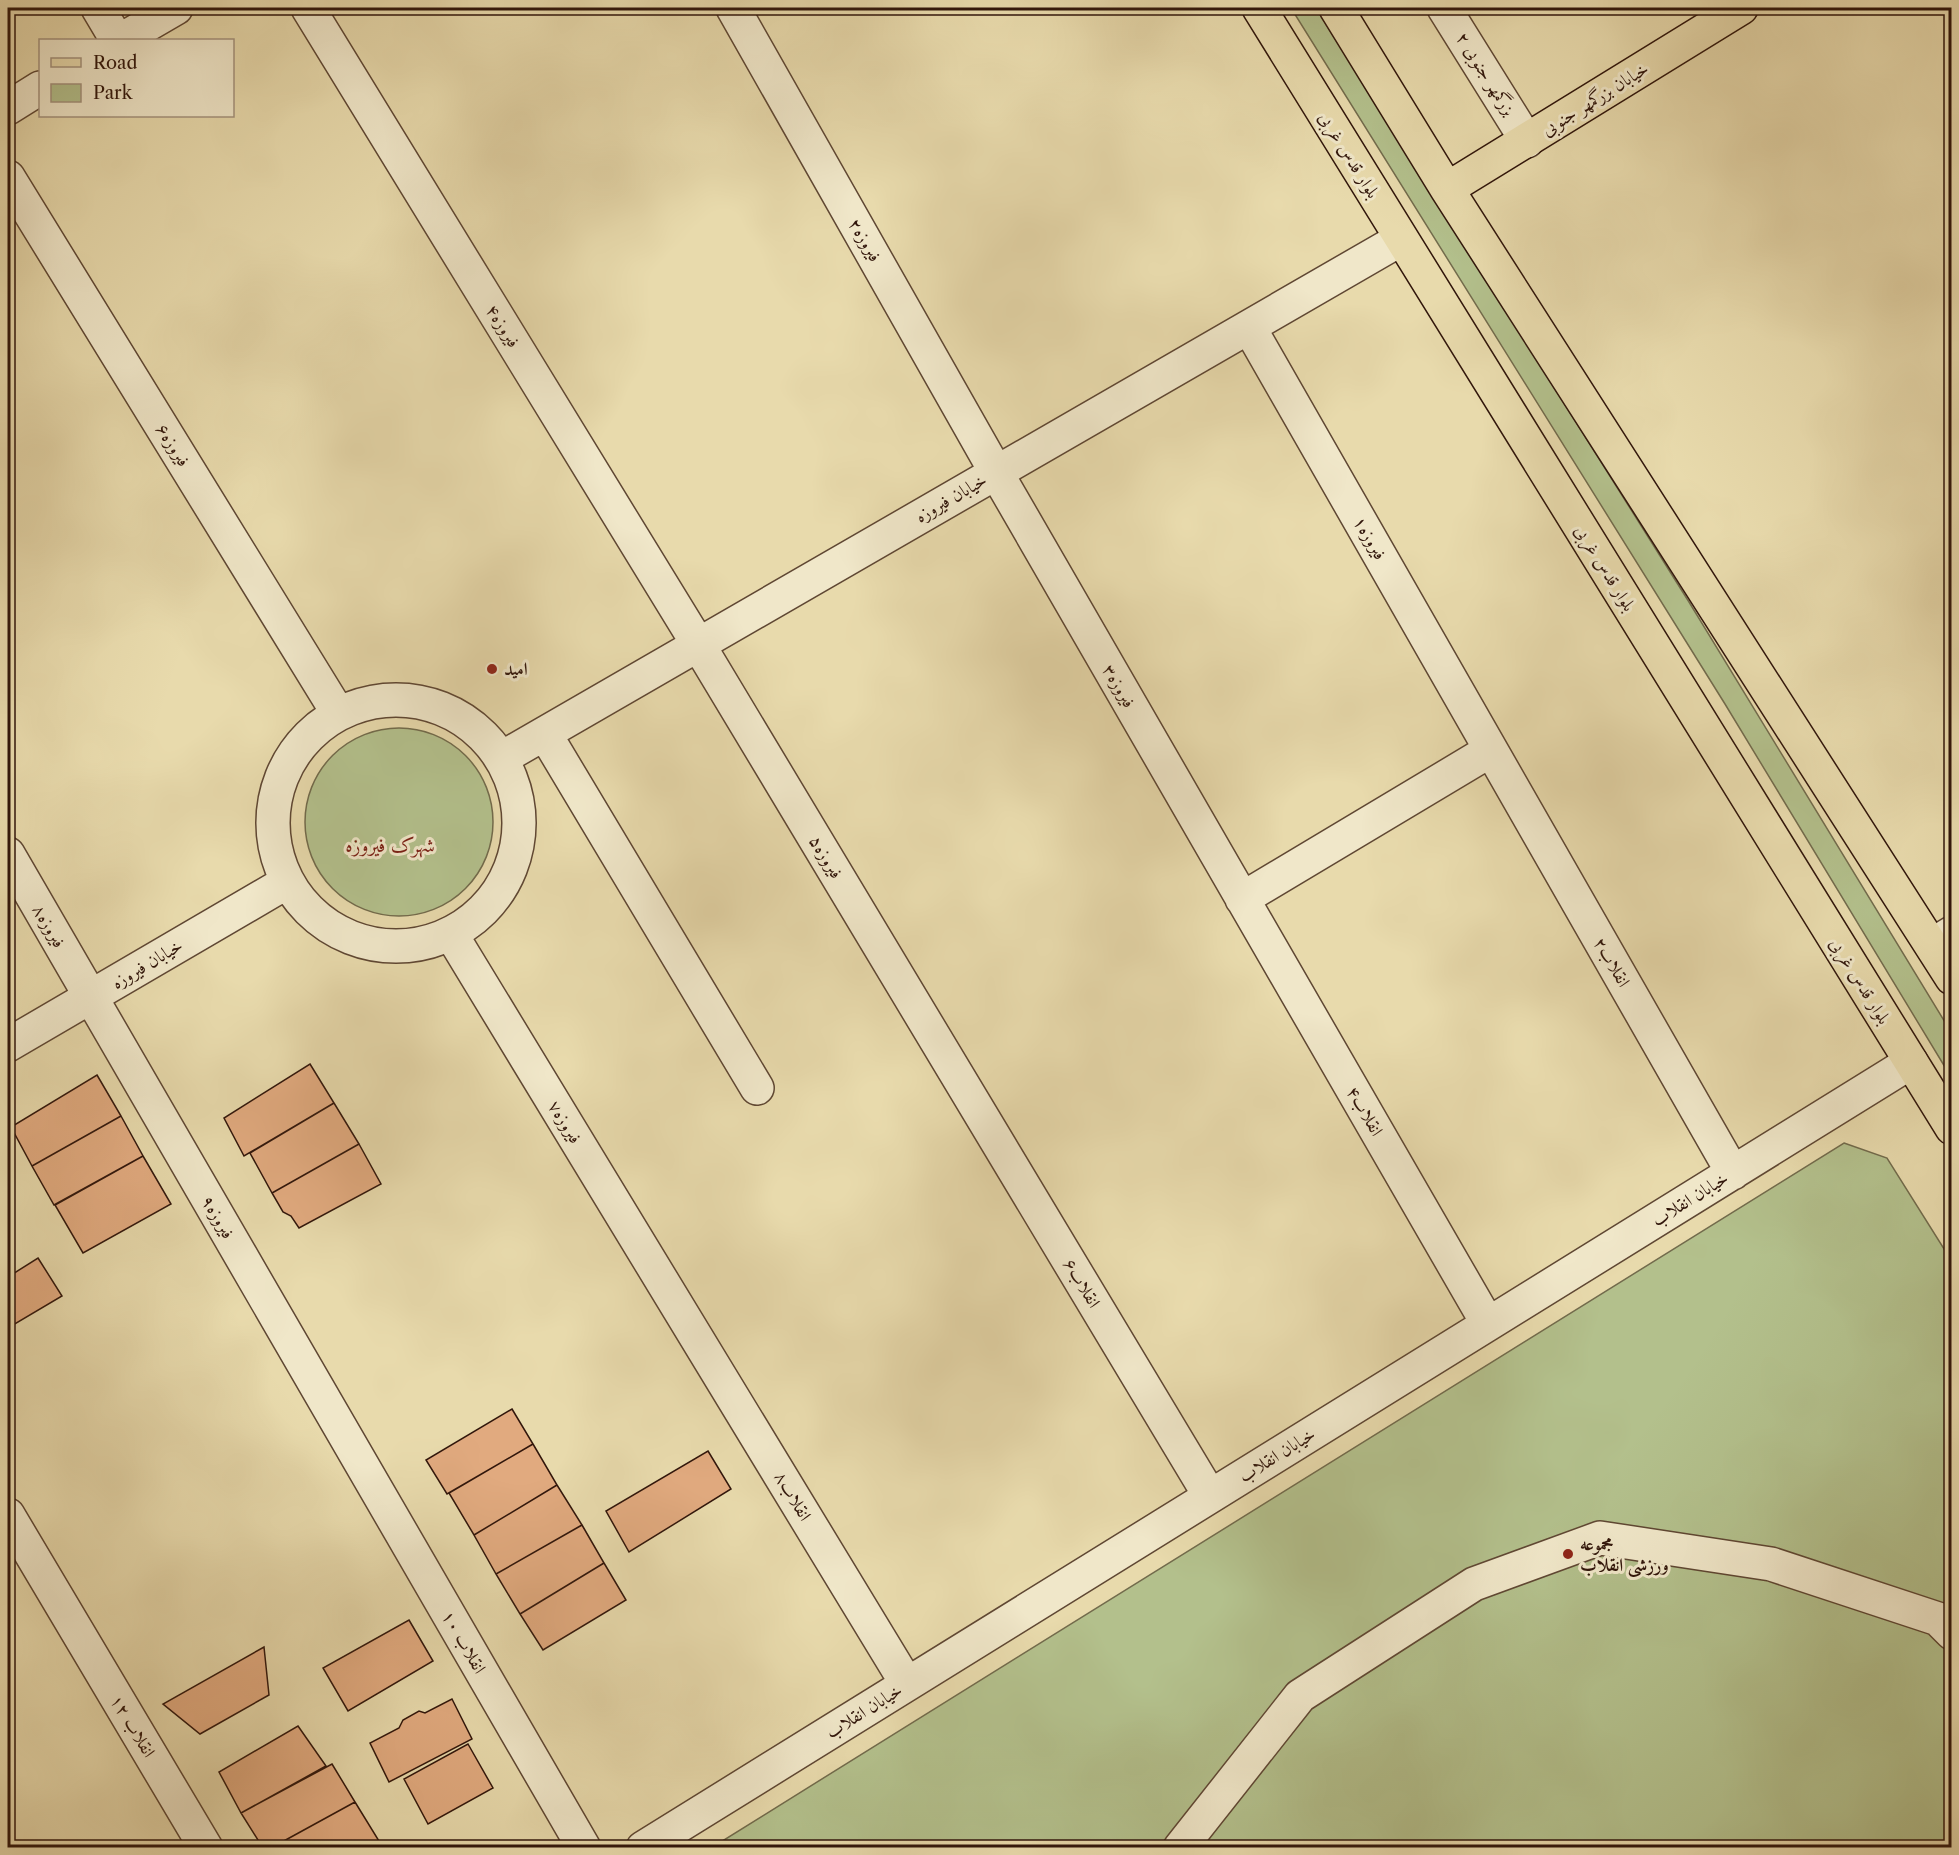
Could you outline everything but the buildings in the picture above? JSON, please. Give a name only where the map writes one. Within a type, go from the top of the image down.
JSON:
[{"type":"main road","name":"بلوار قدس غربی","points":[[1259,8],[1952,1128]]},
{"type":"main road","points":[[1336,8],[1447,189],[1942,939],[1952,978]]},
{"type":"main road","name":"خیابان بزرگمهر جنوبی","points":[[1447,189],[1741,8]]},
{"type":"street","points":[[98,8],[118,39]]},
{"type":"street","points":[[121,39],[176,8]]},
{"type":"street","name":"فیروزه۴","points":[[308,8],[698,644]]},
{"type":"street","name":"فیروزه۲","points":[[733,8],[996,472]]},
{"type":"street","name":"بزرگمهر جنوبی ۲","points":[[1444,8],[1527,141]]},
{"type":"street","points":[[8,108],[39,89]]},
{"type":"street","name":"فیروزه۶","points":[[8,177],[339,713]]},
{"type":"street","name":"خیابان فیروزه","points":[[502,758],[1401,239]]},
{"type":"street","name":"فیروزه۱","points":[[1249,327],[1491,750]]},
{"type":"street","name":"فیروزه۳","points":[[996,472],[1242,899]]},
{"type":"street","name":"فیروزه۵","points":[[698,644],[954,1071]]},
{"type":"street","points":[[390,699],[434,705],[473,726],[502,758],[517,796],[519,836],[509,873],[489,906],[451,934],[422,944],[391,947],[359,941],[320,921],[287,882],[275,853],[272,813],[277,787],[296,749],[339,713],[390,699]]},
{"type":"street","points":[[545,734],[756,1088]]},
{"type":"street","points":[[1242,899],[1491,750]]},
{"type":"street","name":"انقلاب۲","points":[[1491,750],[1733,1173]]},
{"type":"street","name":"فیروزه۸","points":[[8,854],[91,998]]},
{"type":"street","name":"خیابان فیروزه","points":[[8,1045],[287,882]]},
{"type":"street","name":"انقلاب۴","points":[[1242,899],[1488,1324]]},
{"type":"street","name":"فیروزه۷","points":[[451,934],[679,1309]]},
{"type":"street","name":"فیروزه۹","points":[[91,998],[345,1436]]},
{"type":"street","name":"خیابان انقلاب","points":[[643,1848],[1911,1062]]},
{"type":"street","name":"انقلاب۶","points":[[954,1071],[1210,1496]]},
{"type":"street","name":"انقلاب۸","points":[[679,1309],[907,1684]]},
{"type":"street","name":"انقلاب ۱۰","points":[[345,1436],[584,1848]]},
{"type":"street","name":"انقلاب ۱۲","points":[[8,1515],[206,1848]]},
{"type":"street","points":[[1180,1848],[1300,1696],[1474,1584],[1600,1538],[1771,1564],[1938,1619],[1952,1633]]},
{"type":"green space","points":[[1291,8],[1316,8],[1689,602],[1951,1032],[1951,1077],[1725,704]]},
{"type":"green space","points":[[399,728],[426,732],[443,739],[465,756],[482,778],[489,795],[493,822],[489,849],[482,866],[465,888],[443,905],[426,912],[399,916],[372,912],[355,905],[333,888],[316,866],[309,849],[305,822],[309,795],[316,778],[333,756],[355,739],[372,732]]},
{"type":"green space","name":"مجموعه ورزشی انقلاب","points":[[1844,1143],[1887,1158],[1951,1260],[1951,1847],[711,1848]]},
{"type":"place","name":"امید","points":[[492,669]]},
{"type":"place","name":"مجموعه ورزشی انقلاب","points":[[1568,1554]]},
{"type":"district","name":"شهرک فیروزه","points":[[390,845]]}]
